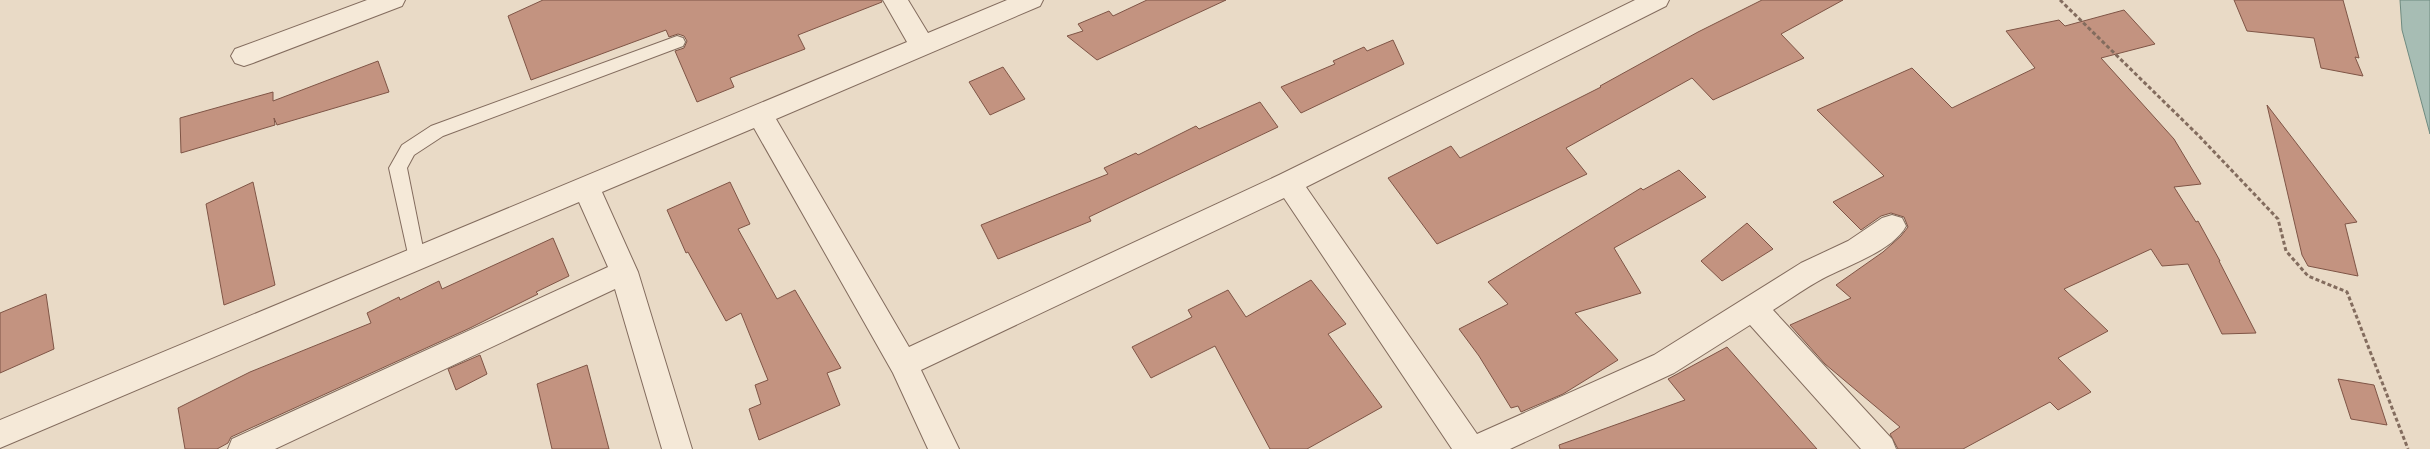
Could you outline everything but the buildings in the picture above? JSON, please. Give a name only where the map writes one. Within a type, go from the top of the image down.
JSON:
[{"type":"street","points":[[244,56],[393,0]]},
{"type":"street","points":[[895,0],[924,46]]},
{"type":"street","points":[[0,434],[758,113],[924,46],[1031,0]]},
{"type":"street","points":[[904,364],[1289,183],[1657,0]]},
{"type":"street","points":[[758,113],[904,364],[944,449]]},
{"type":"street","points":[[1289,183],[1470,449]]},
{"type":"street","points":[[586,186],[624,272],[677,449]]},
{"type":"street","points":[[1477,449],[1664,364],[1754,309],[1811,271],[1858,249],[1892,226]]},
{"type":"street","points":[[243,449],[624,272]]},
{"type":"street","points":[[1754,309],[1881,449]]},
{"type":"lane","points":[[416,258],[398,168],[408,150],[437,131],[677,42]]},
{"type":"path","points":[[2060,0],[2199,136],[2278,219],[2286,250],[2308,276],[2347,292],[2408,449]]},
{"type":"shaded area","points":[[2400,0],[2430,0],[2430,134],[2402,30]]}]
